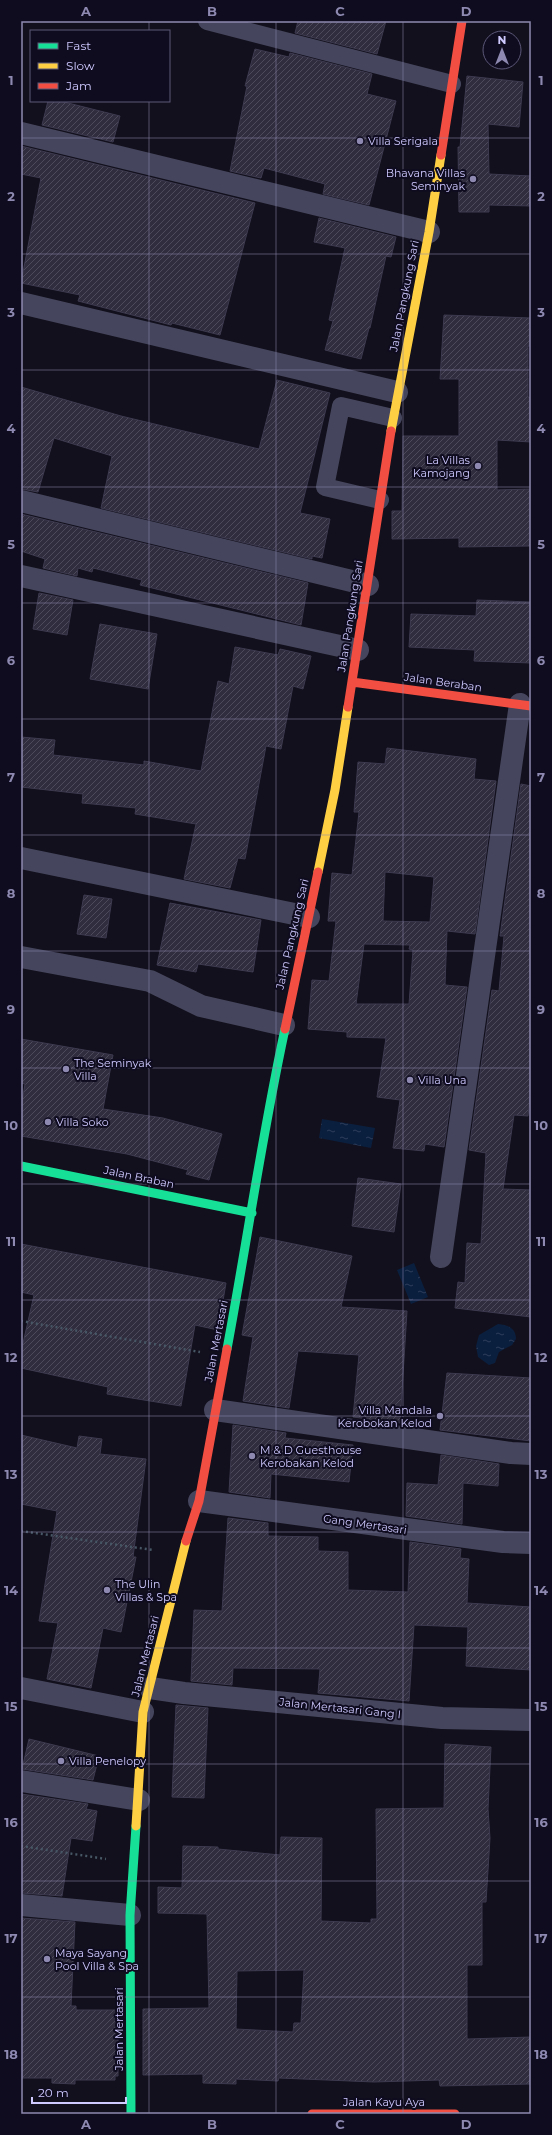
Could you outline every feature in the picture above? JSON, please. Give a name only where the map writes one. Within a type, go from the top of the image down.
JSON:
[{"type":"street","name":"Jalan Pangkung Sari","points":[[252,1213],[268,1108],[284,1025],[335,790],[397,392],[429,232],[462,21]]},
{"type":"street","points":[[21,133],[429,232]]},
{"type":"street","points":[[21,303],[397,392]]},
{"type":"street","points":[[21,501],[368,585]]},
{"type":"street","points":[[21,576],[358,650]]},
{"type":"street","name":"Jalan Beraban","points":[[352,682],[526,705]]},
{"type":"street","points":[[440,1258],[526,705]]},
{"type":"street","points":[[21,858],[308,917]]},
{"type":"street","points":[[21,957],[150,981],[201,1006],[284,1025]]},
{"type":"street","name":"Jalan Braban","points":[[21,1166],[252,1213]]},
{"type":"street","name":"Jalan Mertasari","points":[[131,2114],[130,1915],[135,1863],[143,1712],[181,1555],[199,1502],[252,1213]]},
{"type":"street","points":[[215,1410],[512,1453],[531,1454]]},
{"type":"street","name":"Gang Mertasari","points":[[199,1502],[503,1542],[531,1543]]},
{"type":"street","points":[[21,1688],[143,1712]]},
{"type":"street","name":"Jalan Mertasari Gang I","points":[[150,1688],[184,1693],[442,1718],[531,1720]]},
{"type":"street","points":[[21,1781],[139,1800]]},
{"type":"street","points":[[21,1905],[130,1915]]},
{"type":"street","name":"Jalan Kayu Aya","points":[[312,2114],[456,2114]]},
{"type":"lane","points":[[207,21],[452,84]]},
{"type":"lane","points":[[380,500],[325,487],[341,406],[393,418]]},
{"type":"path","points":[[21,1321],[226,1356]]},
{"type":"path","points":[[21,1531],[181,1555]]},
{"type":"path","points":[[21,1846],[135,1863]]},
{"type":"water","points":[[322,1119],[375,1128],[371,1148],[319,1138]]},
{"type":"water","points":[[414,1263],[428,1297],[411,1304],[397,1270]]},
{"type":"water","points":[[498,1324],[511,1328],[515,1332],[516,1339],[512,1345],[499,1352],[495,1363],[489,1365],[478,1357],[476,1346],[479,1335]]},
{"type":"building","points":[[298,21],[386,21],[377,54],[295,33]]},
{"type":"building","points":[[255,49],[289,57],[290,53],[372,74],[367,94],[396,101],[369,205],[323,194],[325,184],[264,168],[261,178],[230,171],[247,86],[245,86]]},
{"type":"building","points":[[467,76],[523,82],[519,127],[488,124],[489,174],[531,176],[531,206],[489,205],[489,212],[459,212],[458,147],[460,147]]},
{"type":"building","points":[[48,102],[64,102],[120,116],[113,142],[42,125]]},
{"type":"building","points":[[21,146],[255,203],[220,335],[172,323],[171,325],[78,301],[80,295],[21,283],[41,178],[21,174]]},
{"type":"building","points":[[319,218],[396,237],[391,257],[386,256],[370,328],[361,359],[325,350],[333,321],[329,320],[345,248],[314,242]]},
{"type":"building","points":[[444,315],[531,318],[531,346],[528,346],[528,397],[531,398],[531,442],[497,440],[497,490],[531,489],[531,546],[459,547],[459,538],[392,539],[392,511],[402,511],[403,436],[459,436],[459,379],[440,379]]},
{"type":"building","points":[[277,380],[330,393],[300,513],[330,519],[322,558],[312,556],[312,559],[101,508],[112,456],[54,438],[38,492],[21,489],[21,387],[121,416],[259,449]]},
{"type":"building","points":[[21,514],[308,583],[301,625],[140,585],[142,580],[93,568],[92,572],[78,568],[77,576],[43,568],[45,559],[21,551]]},
{"type":"building","points":[[39,593],[73,600],[67,635],[33,629]]},
{"type":"building","points":[[477,600],[531,602],[531,663],[474,661],[475,650],[409,647],[411,614],[476,616]]},
{"type":"building","points":[[100,624],[157,634],[148,689],[90,679]]},
{"type":"building","points":[[235,647],[278,655],[280,649],[311,656],[303,689],[293,686],[281,749],[266,746],[245,859],[238,858],[230,888],[184,879],[196,824],[135,814],[136,808],[82,803],[83,794],[21,787],[21,737],[55,740],[53,755],[144,765],[144,761],[201,771],[218,681],[229,684]]},
{"type":"building","points":[[387,748],[476,759],[474,779],[496,781],[475,934],[447,931],[445,985],[467,987],[444,1147],[425,1144],[424,1151],[393,1148],[400,1100],[377,1097],[386,1038],[347,1037],[347,1032],[308,1029],[312,980],[329,981],[336,921],[328,921],[332,873],[352,875],[359,812],[354,812],[358,762],[385,764]],"holes":[[[385,872],[434,877],[430,922],[383,921]],[[364,944],[410,945],[409,949],[413,950],[409,1004],[356,1004]]]},
{"type":"building","points":[[521,784],[531,786],[531,1089],[528,1116],[514,1115],[503,1189],[531,1190],[531,1317],[455,1308],[458,1282],[465,1283],[467,1243],[481,1244],[486,1153],[469,1150],[492,990],[499,991],[504,936],[500,936]]},
{"type":"building","points":[[84,895],[112,899],[106,938],[77,934]]},
{"type":"building","points":[[170,903],[261,920],[253,972],[198,964],[196,972],[157,965]]},
{"type":"building","points":[[21,1039],[113,1055],[103,1109],[163,1118],[222,1134],[209,1180],[186,1174],[188,1170],[127,1154],[21,1136],[21,1108],[25,1084],[21,1083]]},
{"type":"building","points":[[358,1178],[401,1184],[394,1232],[352,1226]]},
{"type":"building","points":[[260,1237],[352,1256],[341,1307],[407,1311],[400,1423],[353,1417],[359,1355],[298,1351],[289,1408],[243,1401],[253,1337],[242,1335]]},
{"type":"building","points":[[21,1244],[226,1283],[218,1330],[195,1325],[181,1406],[107,1394],[108,1387],[21,1368],[21,1352],[34,1295],[21,1292]]},
{"type":"building","points":[[447,1373],[531,1378],[531,1441],[440,1430]]},
{"type":"building","points":[[233,1425],[286,1433],[285,1438],[353,1445],[349,1482],[271,1474],[270,1498],[229,1492]]},
{"type":"building","points":[[21,1435],[77,1448],[79,1436],[102,1439],[100,1454],[146,1459],[133,1557],[136,1557],[121,1632],[103,1628],[91,1688],[47,1679],[58,1623],[39,1621],[57,1511],[21,1504]]},
{"type":"building","points":[[441,1455],[499,1464],[498,1486],[463,1483],[462,1524],[406,1516],[407,1483],[438,1485]]},
{"type":"building","points":[[228,1518],[268,1523],[268,1536],[318,1537],[318,1551],[348,1552],[348,1590],[408,1592],[410,1542],[461,1549],[460,1558],[469,1559],[467,1603],[531,1607],[531,1670],[466,1666],[468,1627],[414,1625],[409,1701],[318,1693],[320,1669],[233,1668],[232,1685],[191,1681],[194,1610],[222,1611]]},
{"type":"building","points":[[176,1705],[208,1708],[204,1798],[172,1797]]},
{"type":"building","name":"Villa Penelopy","points":[[29,1739],[99,1756],[93,1780],[22,1769]]},
{"type":"building","points":[[445,1744],[491,1747],[488,1809],[490,1838],[486,1902],[482,1902],[482,1965],[467,1965],[467,2039],[531,2037],[531,2084],[440,2086],[439,2080],[374,2082],[279,2078],[278,2081],[236,2079],[236,2084],[203,2083],[203,2074],[143,2075],[143,2009],[209,2008],[207,1914],[158,1913],[158,1887],[182,1888],[183,1846],[218,1847],[218,1849],[280,1855],[281,1837],[322,1838],[321,1921],[371,1923],[371,1919],[377,1919],[376,1809],[444,1808]],"holes":[[[304,1970],[301,2023],[294,2023],[293,2032],[236,2029],[237,1971]]]},
{"type":"building","points":[[21,1794],[88,1804],[86,1809],[97,1811],[92,1841],[71,1838],[62,1896],[21,1893]]},
{"type":"building","points":[[21,1918],[75,1922],[71,2006],[76,2006],[76,2010],[118,2010],[118,2076],[115,2076],[115,2080],[75,2080],[75,2084],[52,2083],[52,2078],[21,2078]]},
{"type":"traffic: fast","points":[[227,1349],[269,1109],[285,1029]]},
{"type":"traffic: fast","points":[[21,1166],[252,1213]]},
{"type":"traffic: fast","points":[[131,2114],[130,1915],[136,1826]]},
{"type":"traffic: slow","points":[[391,431],[429,232],[441,155]]},
{"type":"traffic: slow","points":[[318,872],[335,790],[348,707]]},
{"type":"traffic: slow","points":[[136,1826],[143,1712],[186,1541]]},
{"type":"traffic: jam","points":[[441,155],[462,21]]},
{"type":"traffic: jam","points":[[348,707],[391,431]]},
{"type":"traffic: jam","points":[[352,682],[531,706]]},
{"type":"traffic: jam","points":[[285,1029],[318,872]]},
{"type":"traffic: jam","points":[[186,1541],[199,1501],[227,1349]]},
{"type":"traffic: jam","points":[[312,2114],[455,2114]]},
{"type":"place","name":"Villa Serigala","points":[[360,141]]},
{"type":"place","name":"Bhavana Villas Seminyak","points":[[473,179]]},
{"type":"place","name":"La Villas Kamojang","points":[[478,466]]},
{"type":"place","name":"The Seminyak Villa","points":[[66,1069]]},
{"type":"place","name":"Villa Una","points":[[410,1080]]},
{"type":"place","name":"Villa Soko","points":[[48,1122]]},
{"type":"place","name":"Villa Mandala Kerobokan Kelod","points":[[440,1416]]},
{"type":"place","name":"M & D Guesthouse Kerobakan Kelod","points":[[252,1456]]},
{"type":"place","name":"The Ulin Villas & Spa","points":[[107,1590]]},
{"type":"place","name":"Villa Penelopy","points":[[61,1761]]},
{"type":"place","name":"Maya Sayang Pool Villa & Spa","points":[[47,1959]]}]
